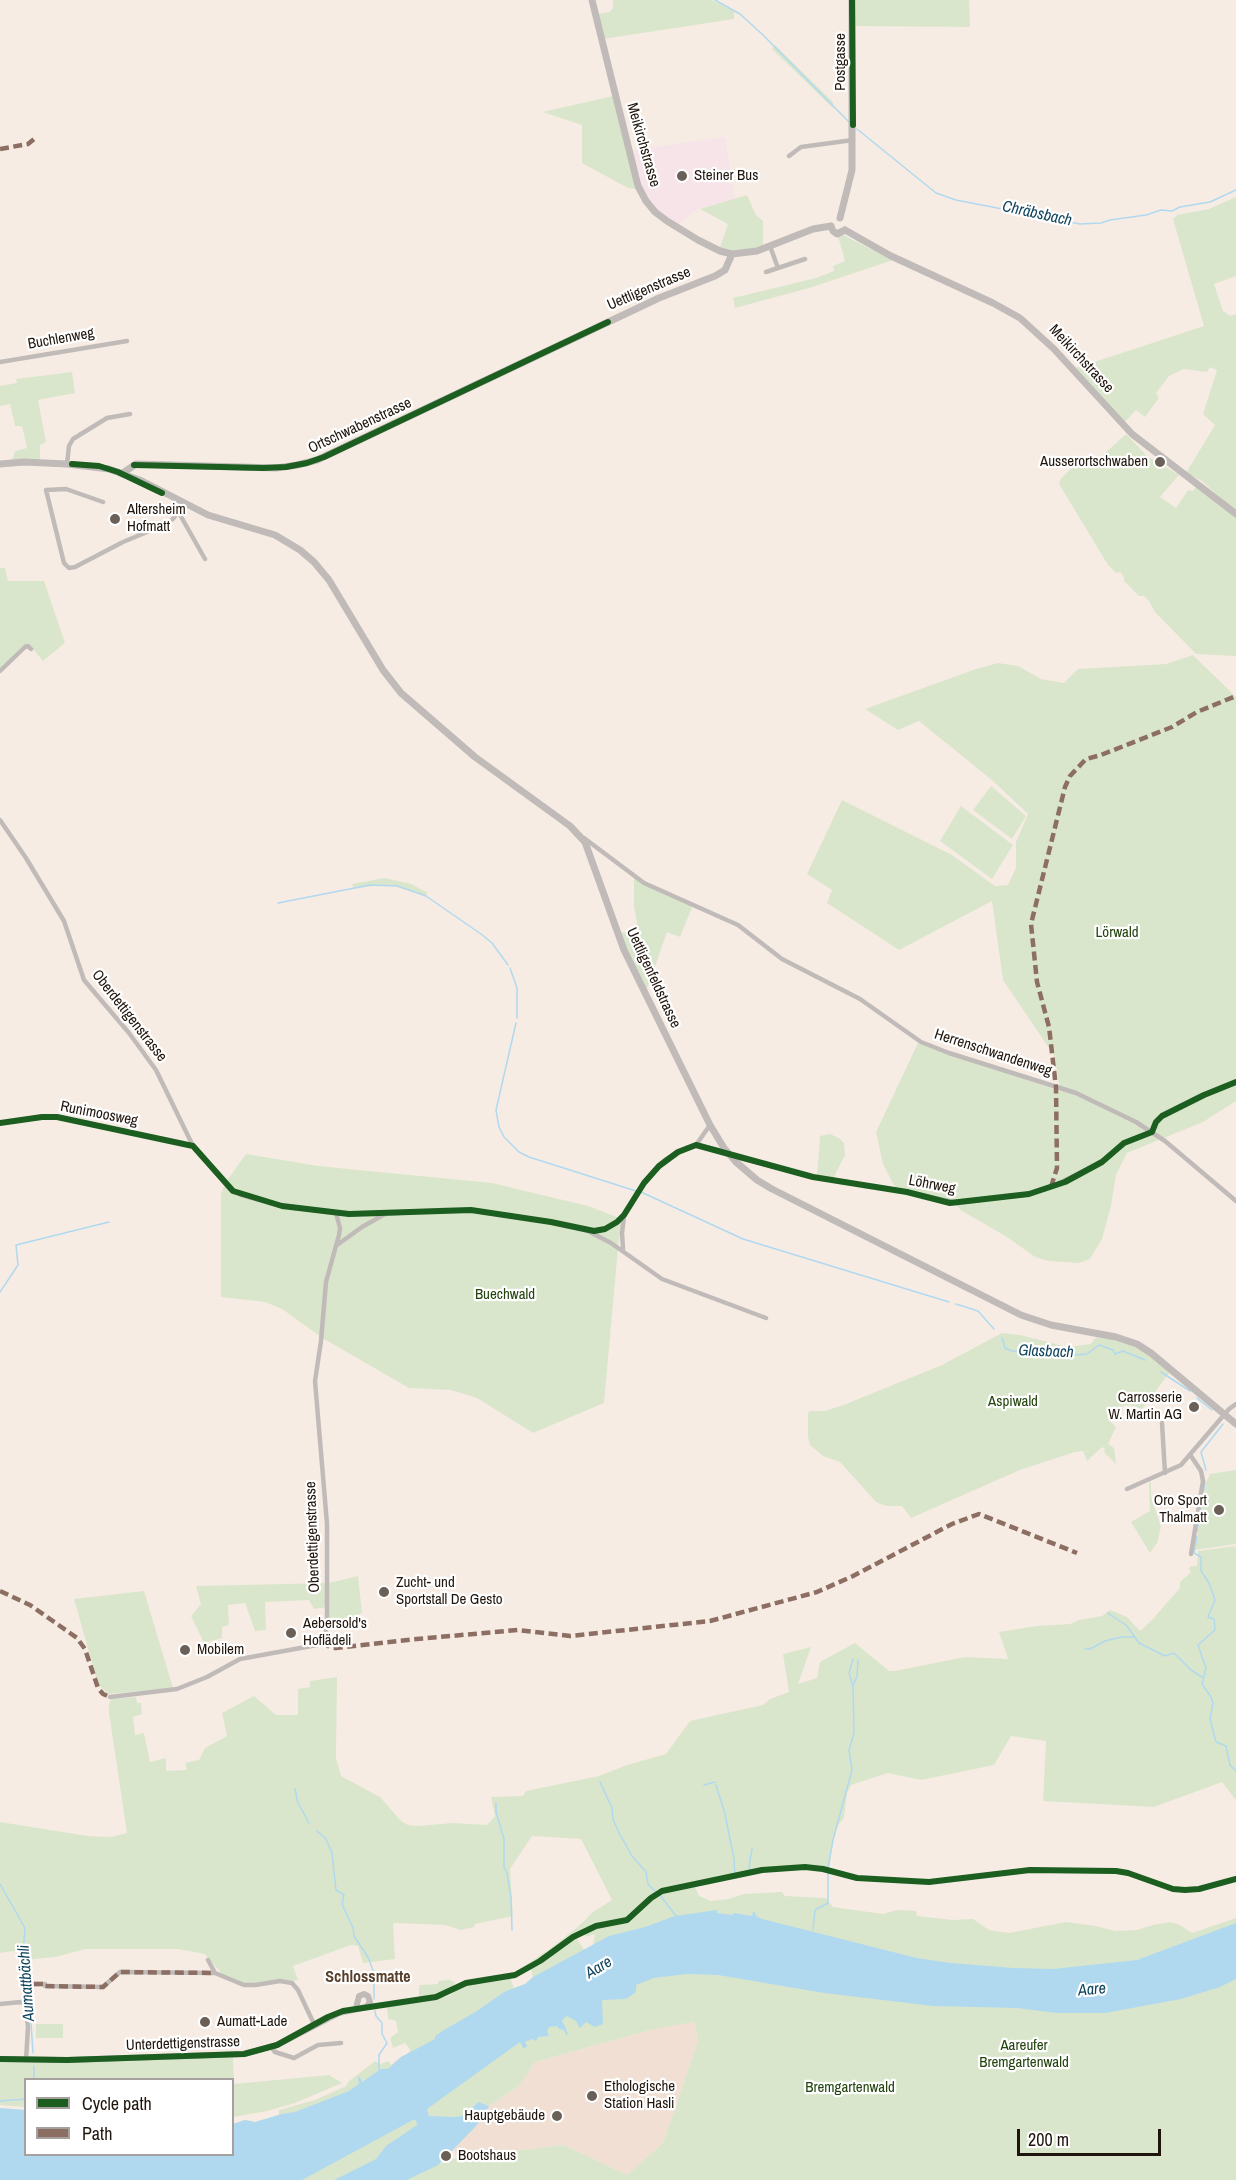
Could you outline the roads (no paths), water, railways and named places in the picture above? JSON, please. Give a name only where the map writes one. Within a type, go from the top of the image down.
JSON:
[{"type":"main road","name":"Meikirchstrasse","points":[[592,0],[636,178],[643,196],[655,212],[667,221],[711,247],[732,254]]},
{"type":"main road","name":"Postgasse","points":[[840,218],[850,184],[853,140],[852,0]]},
{"type":"main road","points":[[840,218],[846,224],[842,233],[836,233],[831,226],[833,220],[840,218]]},
{"type":"main road","points":[[732,254],[749,253],[813,229],[831,226]]},
{"type":"main road","name":"Meikirchstrasse","points":[[845,230],[891,256],[993,303],[1020,318],[1054,349],[1119,421],[1145,446],[1236,514]]},
{"type":"main road","name":"Uettligenstrasse","points":[[567,340],[667,294],[720,274],[726,268],[732,254]]},
{"type":"main road","name":"Ortschwabenstrasse","points":[[123,473],[134,465],[263,468],[307,463],[324,457],[567,340]]},
{"type":"main road","points":[[0,464],[24,462],[99,466],[123,473]]},
{"type":"main road","points":[[134,478],[147,465]]},
{"type":"main road","name":"Uettligenfeldstrasse","points":[[123,473],[184,504],[222,520],[275,535],[300,550],[329,580],[383,670],[401,693],[475,757],[564,821],[581,837],[592,857],[624,950],[710,1125],[729,1154],[744,1169],[772,1189],[1012,1311],[1040,1322],[1116,1337],[1137,1344],[1225,1414]]},
{"type":"main road","points":[[1225,1414],[1236,1424]]},
{"type":"street","points":[[789,156],[801,147],[853,140]]},
{"type":"street","points":[[770,246],[778,268]]},
{"type":"street","points":[[766,272],[805,259]]},
{"type":"street","name":"Buchlenweg","points":[[0,362],[126,341]]},
{"type":"street","points":[[66,464],[69,446],[73,439],[107,418],[130,414]]},
{"type":"street","points":[[103,502],[66,489],[46,490],[64,563],[69,568],[164,525],[173,519],[184,504]]},
{"type":"street","points":[[178,513],[205,559]]},
{"type":"street","points":[[0,671],[25,647],[28,646],[31,650]]},
{"type":"street","name":"Oberdettigenstrasse","points":[[0,820],[27,858],[64,921],[84,980],[123,1025],[156,1070],[194,1146],[227,1185],[237,1193],[282,1206],[336,1213],[385,1214],[471,1210],[551,1221],[588,1231],[623,1249],[662,1279],[766,1318]]},
{"type":"street","name":"Herrenschwandenweg","points":[[581,837],[644,883],[738,925],[782,959],[860,999],[921,1042],[1076,1093],[1115,1110],[1165,1141],[1236,1201]]},
{"type":"street","points":[[592,857],[602,851]]},
{"type":"street","name":"Runimoosweg","points":[[0,1123],[57,1117],[194,1146]]},
{"type":"street","points":[[588,1231],[610,1227],[624,1215],[652,1173],[671,1156],[696,1144],[710,1125]]},
{"type":"street","name":"Löhrweg","points":[[696,1144],[813,1177],[907,1192],[958,1203],[1029,1194],[1051,1187],[1102,1162],[1124,1143],[1152,1132]]},
{"type":"street","name":"Oberdettigenstrasse","points":[[110,1697],[177,1689],[240,1659],[275,1651],[314,1646],[322,1642],[327,1625],[327,1524],[315,1381],[326,1282],[338,1245],[340,1227],[336,1213]]},
{"type":"street","points":[[338,1245],[362,1227],[385,1214]]},
{"type":"street","points":[[623,1249],[624,1215]]},
{"type":"street","points":[[1127,1489],[1181,1465],[1236,1404]]},
{"type":"street","points":[[1162,1423],[1165,1473]]},
{"type":"street","points":[[1191,1456],[1203,1477],[1191,1554]]},
{"type":"street","points":[[208,1960],[215,1973]]},
{"type":"street","points":[[34,1984],[103,1987],[120,1972],[215,1973],[247,1985],[280,1981],[292,1983],[298,1990],[315,2024]]},
{"type":"street","points":[[0,2004],[21,2002],[25,2004],[28,2028],[26,2060]]},
{"type":"street","name":"Unterdettigenstrasse","points":[[0,2059],[231,2056],[271,2046],[339,2013],[356,2008]]},
{"type":"street","points":[[271,2046],[275,2052],[294,2058],[318,2045],[341,2043]]},
{"type":"water","name":"Aare","points":[[717,1910],[717,1913],[752,1916],[755,1912],[756,1916],[762,1919],[917,1958],[950,1963],[1053,1969],[1137,1960],[1236,1923],[1236,1979],[1220,1987],[1181,1999],[1105,2013],[1057,2013],[1017,2008],[933,2006],[824,1993],[718,1975],[687,1974],[654,1978],[636,1985],[636,1992],[626,1999],[602,2000],[603,2024],[595,2027],[586,2022],[580,2028],[576,2021],[567,2016],[562,2020],[568,2034],[566,2035],[564,2030],[557,2026],[549,2027],[547,2031],[549,2036],[525,2042],[527,2046],[524,2049],[520,2042],[427,2109],[429,2116],[456,2117],[466,2115],[478,2102],[489,2106],[477,2125],[438,2165],[407,2180],[334,2180],[376,2159],[386,2146],[417,2125],[416,2120],[302,2180],[0,2180],[0,2108],[24,2110],[24,2156],[234,2156],[234,2124],[245,2120],[255,2122],[295,2112],[349,2091],[359,2084],[358,2078],[360,2077],[362,2082],[381,2069],[388,2069],[401,2057],[435,2039],[435,2036],[504,1992],[525,1984],[533,1977],[609,1936],[645,1927],[675,1916]]},
{"type":"waterway","name":"Chräbsbach","points":[[715,0],[740,14],[849,122]]},
{"type":"waterway","name":"Chräbsbach","points":[[857,129],[936,193],[956,200],[1080,224],[1101,223],[1161,210],[1172,211],[1180,207],[1210,202],[1236,190]]},
{"type":"waterway","points":[[278,903],[370,885],[397,886],[426,896],[481,934],[492,943],[508,965]]},
{"type":"waterway","points":[[510,968],[517,988],[517,1018]]},
{"type":"waterway","points":[[516,1023],[496,1110],[499,1127],[504,1137],[519,1152],[529,1157],[636,1191]]},
{"type":"waterway","points":[[641,1192],[743,1239],[949,1302]]},
{"type":"waterway","points":[[0,1292],[18,1265],[16,1245],[109,1222]]},
{"type":"waterway","points":[[956,1304],[978,1311],[994,1329]]},
{"type":"waterway","name":"Glasbach","points":[[1002,1338],[1005,1348],[1012,1351],[1020,1352],[1033,1348],[1047,1355],[1055,1351],[1075,1355],[1087,1354],[1099,1345],[1113,1350],[1115,1354],[1123,1351],[1145,1360]]},
{"type":"waterway","name":"Glasbach","points":[[1161,1372],[1190,1391]]},
{"type":"waterway","name":"Glasbach","points":[[1197,1398],[1212,1410]]},
{"type":"waterway","name":"Glasbach","points":[[1206,1470],[1201,1452],[1223,1424]]},
{"type":"waterway","name":"Glasbach","points":[[1197,1532],[1205,1482]]},
{"type":"waterway","name":"Glasbach","points":[[1197,1536],[1194,1553],[1201,1557],[1201,1571],[1209,1583],[1215,1600],[1208,1617],[1214,1619],[1215,1630],[1198,1645],[1206,1668],[1202,1684],[1213,1703],[1210,1719],[1216,1742],[1226,1746],[1230,1765],[1236,1771]]},
{"type":"waterway","points":[[1108,1613],[1127,1626],[1139,1643],[1165,1656],[1174,1653],[1191,1670],[1202,1677]]},
{"type":"waterway","points":[[1085,1649],[1121,1637],[1134,1637]]},
{"type":"waterway","points":[[853,1659],[849,1673],[853,1686]]},
{"type":"waterway","points":[[828,1868],[833,1840],[852,1770],[849,1750],[854,1733],[853,1686],[857,1676],[858,1660]]},
{"type":"waterway","points":[[600,1782],[612,1808],[613,1819],[619,1833],[632,1856],[646,1872],[648,1884],[655,1891]]},
{"type":"waterway","points":[[704,1785],[715,1782]]},
{"type":"waterway","points":[[716,1785],[725,1814],[735,1876]]},
{"type":"waterway","points":[[295,1789],[298,1803],[309,1823]]},
{"type":"waterway","points":[[496,1803],[496,1812],[504,1839],[504,1867],[511,1898],[512,1930]]},
{"type":"waterway","points":[[317,1831],[326,1839],[332,1853],[336,1890],[344,1895],[342,1904],[353,1928],[354,1936],[368,1957],[374,1973],[374,1999]]},
{"type":"waterway","points":[[735,1876],[751,1871],[749,1866],[752,1849]]},
{"type":"waterway","points":[[813,1930],[815,1910],[828,1903],[828,1872]]},
{"type":"waterway","name":"Aumattbächli","points":[[0,1884],[25,1928],[23,1954],[33,2053]]},
{"type":"waterway","points":[[660,1895],[676,1916]]},
{"type":"waterway","points":[[375,2011],[382,2023],[382,2034],[387,2043],[379,2055],[379,2072]]},
{"type":"waterway","name":"Aumattbächli","points":[[34,2066],[34,2078]]},
{"type":"waterway","name":"Aumattbächli","points":[[0,2101],[24,2099]]},
{"type":"place","name":"Steiner Bus","points":[[682,176]]},
{"type":"place","name":"Ausserortschwaben","points":[[1160,462]]},
{"type":"place","name":"Altersheim Hofmatt","points":[[115,519]]},
{"type":"place","name":"Carrosserie W. Martin AG","points":[[1194,1407]]},
{"type":"place","name":"Oro Sport Thalmatt","points":[[1219,1510]]},
{"type":"place","name":"Zucht- und Sportstall De Gesto","points":[[384,1592]]},
{"type":"place","name":"Aebersold's Hoflädeli","points":[[291,1633]]},
{"type":"place","name":"Mobilem","points":[[185,1650]]},
{"type":"place","name":"Aumatt-Lade","points":[[205,2022]]},
{"type":"place","name":"Ethologische Station Hasli","points":[[592,2096]]},
{"type":"place","name":"Hauptgebäude","points":[[557,2116]]},
{"type":"place","name":"Bootshaus","points":[[446,2156]]},
{"type":"district","name":"Schlossmatte","points":[[368,1978]]},
{"type":"park label","name":"Lörwald","points":[[1117,933]]},
{"type":"park label","name":"Buechwald","points":[[505,1295]]},
{"type":"park label","name":"Aspiwald","points":[[1013,1402]]},
{"type":"park label","name":"Aareufer Bremgartenwald","points":[[1024,2054]]},
{"type":"park label","name":"Bremgartenwald","points":[[850,2088]]}]
